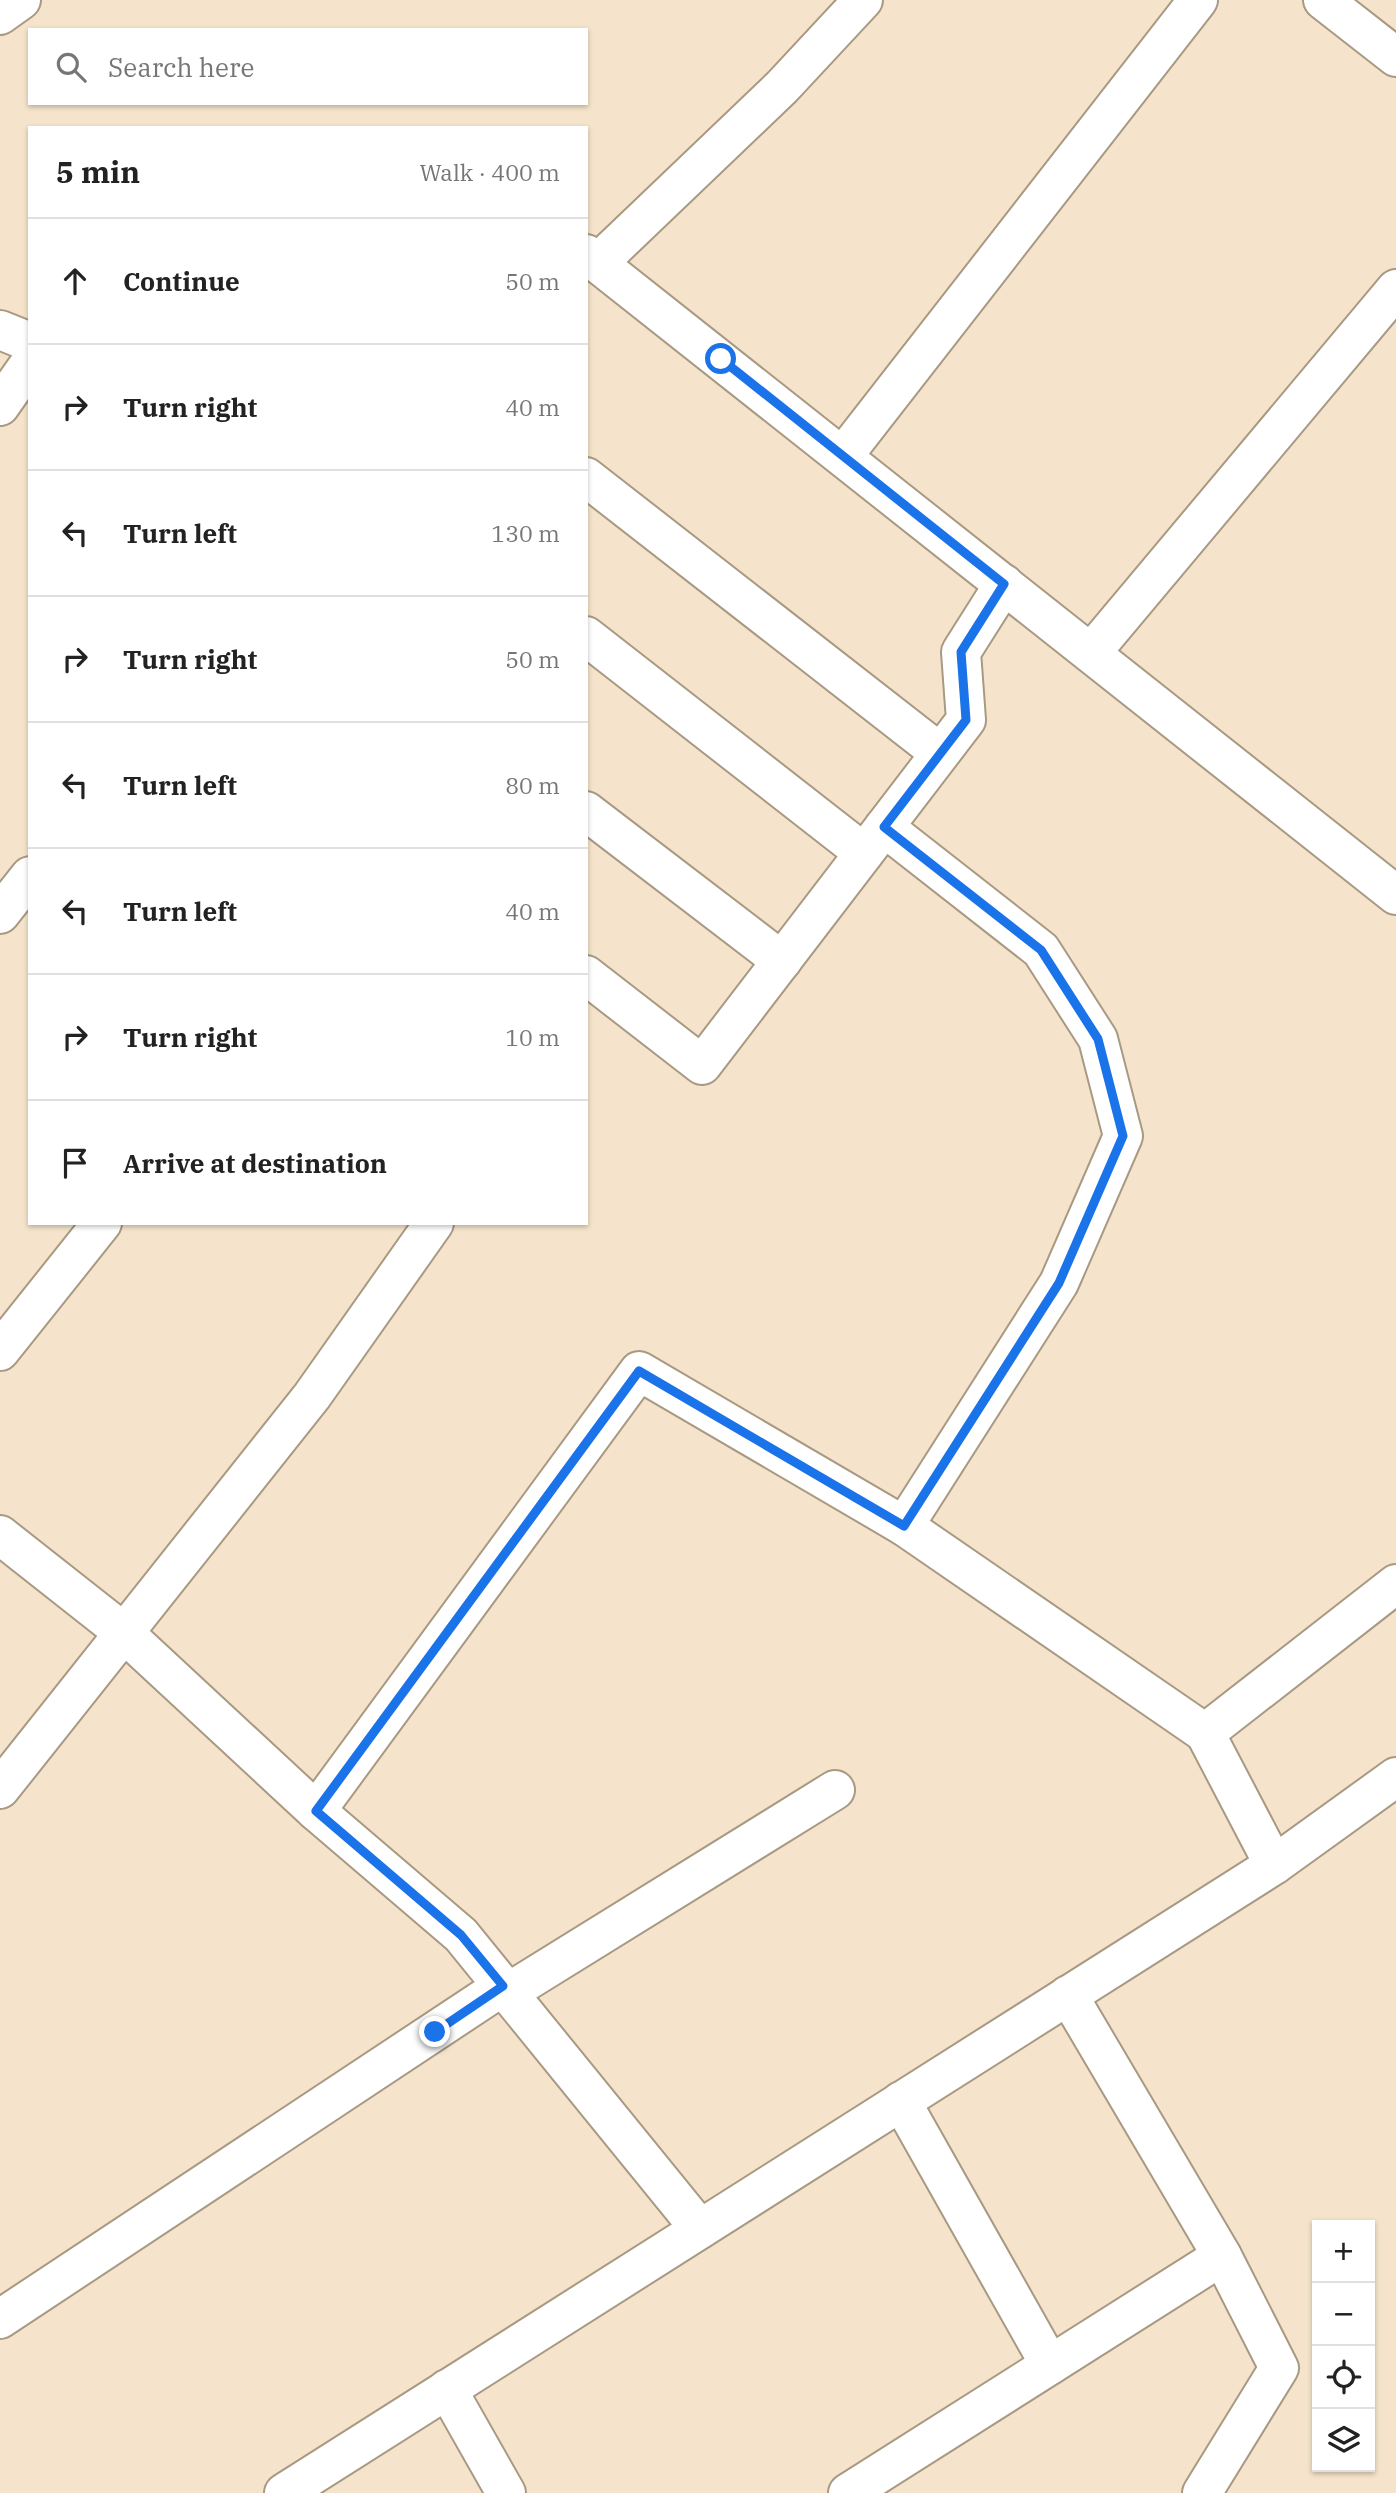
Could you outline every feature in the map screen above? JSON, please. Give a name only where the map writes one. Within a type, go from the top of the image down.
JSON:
[{"type":"street","points":[[0,15],[21,0]]},
{"type":"street","points":[[863,0],[782,87],[593,258],[1396,895]]},
{"type":"street","points":[[843,456],[1198,0]]},
{"type":"street","points":[[1323,0],[1396,57]]},
{"type":"street","points":[[1091,653],[1396,289]]},
{"type":"street","points":[[0,330],[28,341]]},
{"type":"street","points":[[0,406],[28,366]]},
{"type":"street","points":[[588,479],[940,753]]},
{"type":"street","points":[[591,990],[702,1065],[966,720],[961,652],[1004,584]]},
{"type":"street","points":[[588,637],[874,840],[1041,950],[1098,1039],[1123,1136],[1059,1283],[904,1526]]},
{"type":"street","points":[[588,813],[782,961]]},
{"type":"street","points":[[0,914],[28,879]]},
{"type":"street","points":[[0,1351],[100,1225]]},
{"type":"street","points":[[0,1789],[312,1396],[433,1225]]},
{"type":"street","points":[[316,1811],[639,1371],[904,1526],[1205,1733],[1274,1865]]},
{"type":"street","points":[[0,1535],[123,1632],[316,1811],[461,1935],[700,2229]]},
{"type":"street","points":[[1205,1733],[1396,1584]]},
{"type":"street","points":[[284,2493],[1274,1865],[1396,1777]]},
{"type":"street","points":[[503,1986],[509,1992],[835,1790]]},
{"type":"street","points":[[0,2319],[503,1986]]},
{"type":"street","points":[[1068,1996],[1222,2256],[1279,2368],[1202,2493]]},
{"type":"street","points":[[901,2101],[1050,2365]]},
{"type":"street","points":[[848,2493],[1222,2256]]},
{"type":"street","points":[[447,2389],[506,2493]]},
{"type":"route","points":[[435,2032],[503,1986],[461,1935],[316,1811],[639,1371],[904,1526],[1059,1283],[1123,1136],[1098,1039],[1041,950],[884,827],[966,720],[961,652],[1004,584],[721,359]]}]
